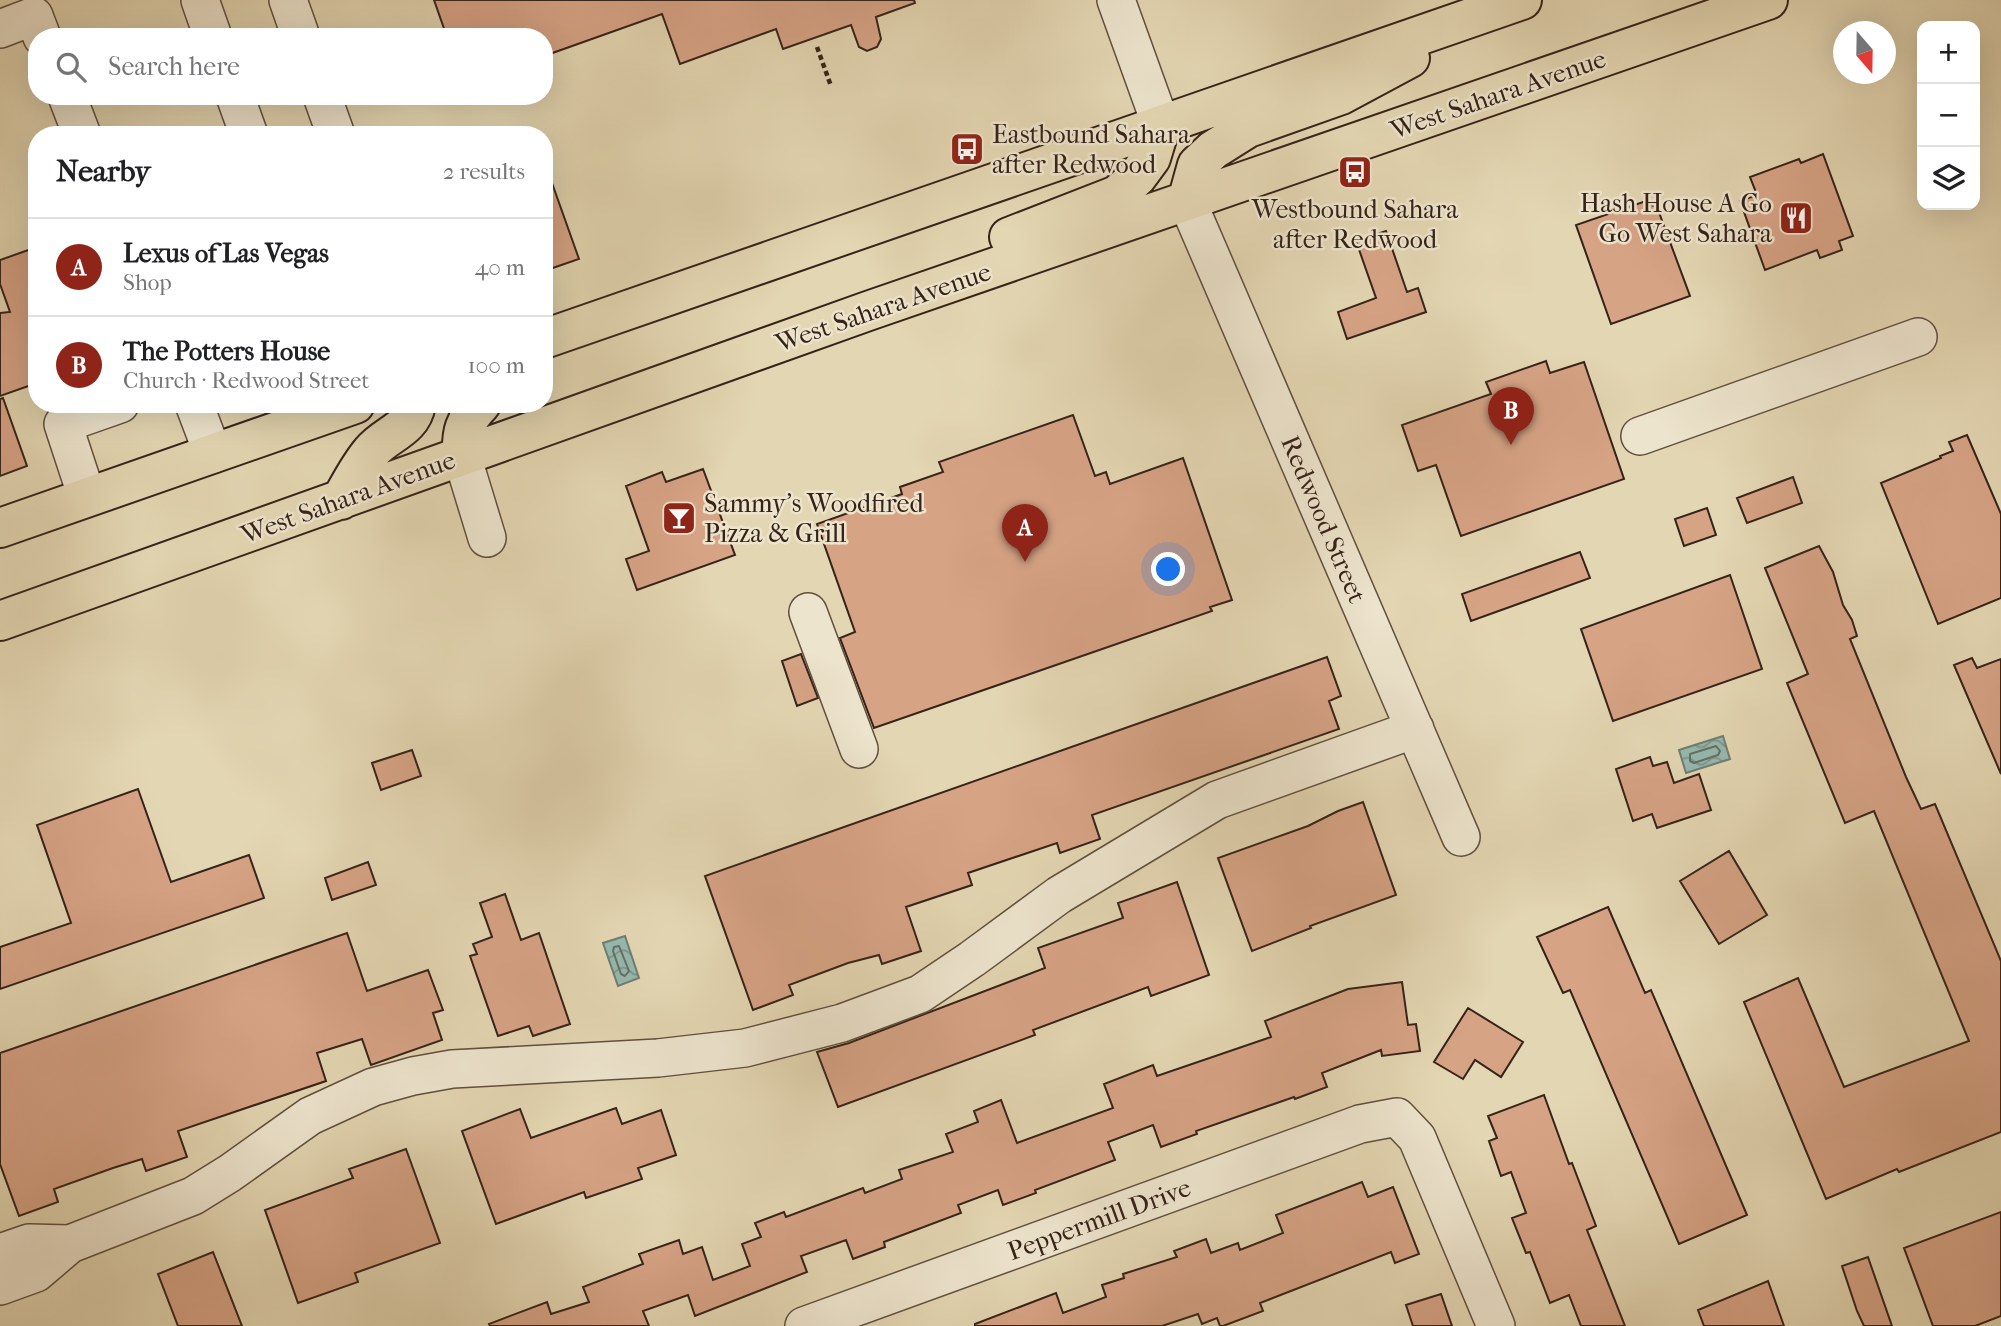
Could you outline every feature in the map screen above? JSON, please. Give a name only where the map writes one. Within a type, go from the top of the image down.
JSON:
[{"type":"main road","points":[[1704,22],[1735,0]]},
{"type":"main road","name":"West Sahara Avenue","points":[[0,621],[933,289],[1768,0]]},
{"type":"main road","points":[[553,338],[1519,1]]},
{"type":"main road","points":[[1187,201],[1197,165],[1213,150],[1248,128],[1341,95],[1519,1]]},
{"type":"main road","points":[[933,289],[968,257],[1006,238],[1117,195],[1137,177],[1151,159],[1161,125]]},
{"type":"main road","points":[[0,527],[213,454],[322,413]]},
{"type":"main road","points":[[341,500],[372,450],[399,432],[415,413]]},
{"type":"main road","points":[[462,456],[461,437],[473,413]]},
{"type":"street","points":[[200,0],[210,28]]},
{"type":"street","points":[[288,0],[298,28]]},
{"type":"street","points":[[1116,0],[1161,125]]},
{"type":"street","points":[[0,29],[34,16],[39,28]]},
{"type":"street","points":[[70,105],[79,126]]},
{"type":"street","points":[[238,105],[246,126]]},
{"type":"street","points":[[325,105],[333,126]]},
{"type":"street","name":"Redwood Street","points":[[1187,201],[1461,837]]},
{"type":"street","points":[[1640,436],[1918,337]]},
{"type":"street","points":[[88,497],[63,424],[94,413]]},
{"type":"street","points":[[197,413],[213,454]]},
{"type":"street","points":[[462,456],[487,538]]},
{"type":"street","points":[[808,612],[859,749]]},
{"type":"street","points":[[0,1286],[36,1273],[70,1244],[193,1196],[310,1116],[373,1087],[452,1069],[658,1058],[745,1048],[842,1023],[920,994],[1059,895],[1217,800],[1415,729]]},
{"type":"street","name":"Peppermill Drive","points":[[804,1326],[1347,1129],[1397,1117],[1417,1138],[1496,1326]]},
{"type":"street","points":[[0,1253],[29,1242],[70,1244]]},
{"type":"path","points":[[817,47],[831,86]]},
{"type":"water","points":[[1723,736],[1730,759],[1686,773],[1679,750]]},
{"type":"water","points":[[625,936],[639,978],[618,986],[603,943]]},
{"type":"building","points":[[434,0],[914,0],[915,3],[876,17],[881,39],[877,47],[867,51],[859,47],[851,25],[783,49],[776,29],[680,64],[662,14],[553,53],[553,28],[444,28]]},
{"type":"building","name":"Hash House A Go Go West Sahara","points":[[1823,154],[1853,236],[1839,241],[1842,250],[1820,258],[1817,250],[1765,270],[1740,201],[1757,195],[1750,177],[1799,159],[1801,163]]},
{"type":"building","points":[[553,186],[579,259],[553,268]]},
{"type":"building","points":[[1643,202],[1657,207],[1690,296],[1611,324],[1576,225]]},
{"type":"building","points":[[1386,231],[1407,292],[1418,288],[1426,312],[1347,339],[1338,312],[1376,298],[1356,241]]},
{"type":"building","points":[[28,250],[28,386],[0,396],[0,313],[10,312],[0,284],[0,260]]},
{"type":"building","points":[[1546,361],[1550,373],[1584,362],[1624,479],[1461,536],[1436,465],[1418,471],[1402,425],[1491,394],[1486,382]]},
{"type":"building","points":[[3,398],[27,466],[0,476],[0,399]]},
{"type":"building","points":[[1073,415],[1095,476],[1106,472],[1110,484],[1183,458],[1232,600],[1210,607],[1212,611],[874,728],[840,638],[855,632],[817,524],[902,494],[900,487],[943,472],[939,462]]},
{"type":"building","points":[[1967,435],[2001,514],[2001,598],[1938,624],[1881,483],[1941,458],[1940,456],[1953,451],[1949,442]]},
{"type":"building","name":"Sammy’s Woodfired Pizza & Grill","points":[[703,469],[735,555],[637,590],[626,559],[649,551],[626,486],[662,472],[666,482]]},
{"type":"building","points":[[1793,477],[1802,503],[1747,523],[1737,498]]},
{"type":"building","points":[[1707,508],[1716,535],[1684,546],[1675,519]]},
{"type":"building","points":[[1819,546],[1833,572],[1843,605],[1852,620],[1857,636],[1850,639],[1906,777],[1921,809],[1935,804],[2001,961],[2001,1132],[1899,1172],[1897,1169],[1826,1199],[1744,1002],[1798,978],[1844,1087],[1969,1041],[1874,811],[1845,823],[1787,683],[1808,674],[1765,568]]},
{"type":"building","points":[[1580,552],[1590,578],[1471,621],[1462,594]]},
{"type":"building","points":[[1730,575],[1762,669],[1613,721],[1581,629]]},
{"type":"building","points":[[801,654],[818,698],[797,706],[782,661]]},
{"type":"building","points":[[1327,657],[1341,696],[1329,701],[1339,729],[1092,815],[1100,839],[1060,853],[1057,843],[968,873],[972,885],[906,907],[921,951],[882,964],[879,955],[848,963],[789,985],[793,995],[753,1010],[705,876]]},
{"type":"building","points":[[1972,658],[1977,668],[2001,659],[2001,774],[1954,665]]},
{"type":"building","points":[[412,750],[421,776],[381,790],[372,763]]},
{"type":"building","points":[[1650,757],[1653,766],[1667,762],[1674,783],[1699,774],[1711,810],[1657,828],[1652,814],[1633,821],[1616,769]]},
{"type":"building","points":[[138,789],[171,882],[249,855],[264,898],[0,989],[0,947],[71,923],[37,825]]},
{"type":"building","points":[[1363,802],[1396,895],[1310,926],[1311,928],[1252,951],[1218,858],[1308,826]]},
{"type":"building","points":[[1729,851],[1767,915],[1719,944],[1680,881]]},
{"type":"building","points":[[368,862],[376,885],[332,900],[325,878]]},
{"type":"building","points":[[1177,882],[1209,975],[1151,996],[1148,987],[1033,1030],[1035,1035],[838,1107],[817,1052],[849,1043],[1045,968],[1038,948],[1123,918],[1118,903]]},
{"type":"building","points":[[505,894],[521,940],[539,933],[570,1024],[533,1036],[529,1026],[498,1036],[470,956],[477,954],[473,944],[492,937],[480,903]]},
{"type":"building","points":[[1608,907],[1645,993],[1651,990],[1747,1215],[1679,1244],[1570,990],[1563,993],[1537,937]]},
{"type":"building","points":[[347,933],[367,991],[428,970],[443,1010],[433,1013],[442,1040],[371,1065],[362,1039],[317,1053],[326,1081],[178,1131],[187,1157],[146,1171],[142,1159],[113,1168],[54,1189],[58,1202],[19,1216],[0,1164],[0,1053]]},
{"type":"building","points":[[1402,982],[1408,1025],[1416,1024],[1420,1051],[1382,1056],[1381,1050],[1322,1073],[1327,1087],[1295,1099],[1294,1097],[1196,1131],[1197,1134],[1161,1147],[1153,1125],[1108,1142],[1115,1160],[1035,1190],[1036,1193],[1003,1205],[998,1190],[958,1205],[961,1213],[884,1242],[885,1247],[853,1259],[846,1240],[801,1256],[807,1272],[695,1316],[688,1295],[643,1311],[649,1326],[489,1324],[547,1302],[551,1314],[589,1302],[583,1287],[643,1264],[639,1254],[679,1240],[683,1254],[702,1247],[713,1280],[750,1266],[742,1244],[761,1237],[755,1223],[784,1212],[786,1217],[863,1188],[865,1193],[902,1179],[899,1170],[953,1152],[946,1134],[978,1122],[974,1111],[1001,1100],[1017,1143],[1113,1108],[1104,1084],[1153,1065],[1157,1076],[1271,1037],[1265,1021],[1348,989]]},
{"type":"building","points":[[1468,1008],[1523,1042],[1501,1077],[1475,1060],[1463,1079],[1434,1062]]},
{"type":"building","points":[[1544,1095],[1569,1164],[1572,1163],[1596,1226],[1587,1230],[1625,1326],[1581,1326],[1569,1295],[1550,1303],[1530,1252],[1526,1253],[1512,1218],[1526,1213],[1511,1172],[1501,1176],[1489,1141],[1497,1138],[1488,1116]]},
{"type":"building","points":[[616,1108],[622,1124],[661,1110],[676,1155],[638,1168],[642,1179],[586,1198],[584,1192],[496,1224],[462,1131],[520,1109],[531,1138]]},
{"type":"building","points":[[406,1149],[440,1243],[355,1273],[358,1282],[298,1303],[265,1210],[353,1178],[349,1169]]},
{"type":"building","points":[[1362,1182],[1368,1197],[1393,1187],[1419,1254],[1395,1263],[1391,1252],[1260,1303],[1263,1311],[1223,1326],[1220,1326],[1217,1318],[1202,1324],[1198,1314],[1162,1326],[975,1326],[1056,1293],[1063,1313],[1106,1297],[1102,1285],[1124,1278],[1123,1274],[1177,1257],[1174,1251],[1206,1239],[1211,1253],[1238,1243],[1240,1250],[1283,1233],[1276,1215]]},
{"type":"building","points":[[2001,1212],[2001,1316],[1975,1326],[1933,1326],[1904,1248]]},
{"type":"building","points":[[213,1252],[242,1326],[178,1326],[158,1274]]},
{"type":"building","points":[[1868,1257],[1892,1326],[1864,1326],[1857,1311],[1842,1266]]},
{"type":"building","points":[[1768,1281],[1784,1326],[1704,1326],[1698,1310]]},
{"type":"building","points":[[1441,1294],[1452,1326],[1413,1326],[1406,1305]]},
{"type":"place","name":"Eastbound Sahara after Redwood","points":[[967,149]]},
{"type":"place","name":"Westbound Sahara after Redwood","points":[[1355,172]]},
{"type":"place","name":"Hash House A Go Go West Sahara","points":[[1796,218]]},
{"type":"place","name":"The Potters House","points":[[1511,445]]},
{"type":"place","name":"Sammy’s Woodfired Pizza & Grill","points":[[679,518]]},
{"type":"place","name":"Lexus of Las Vegas","points":[[1025,562]]}]
